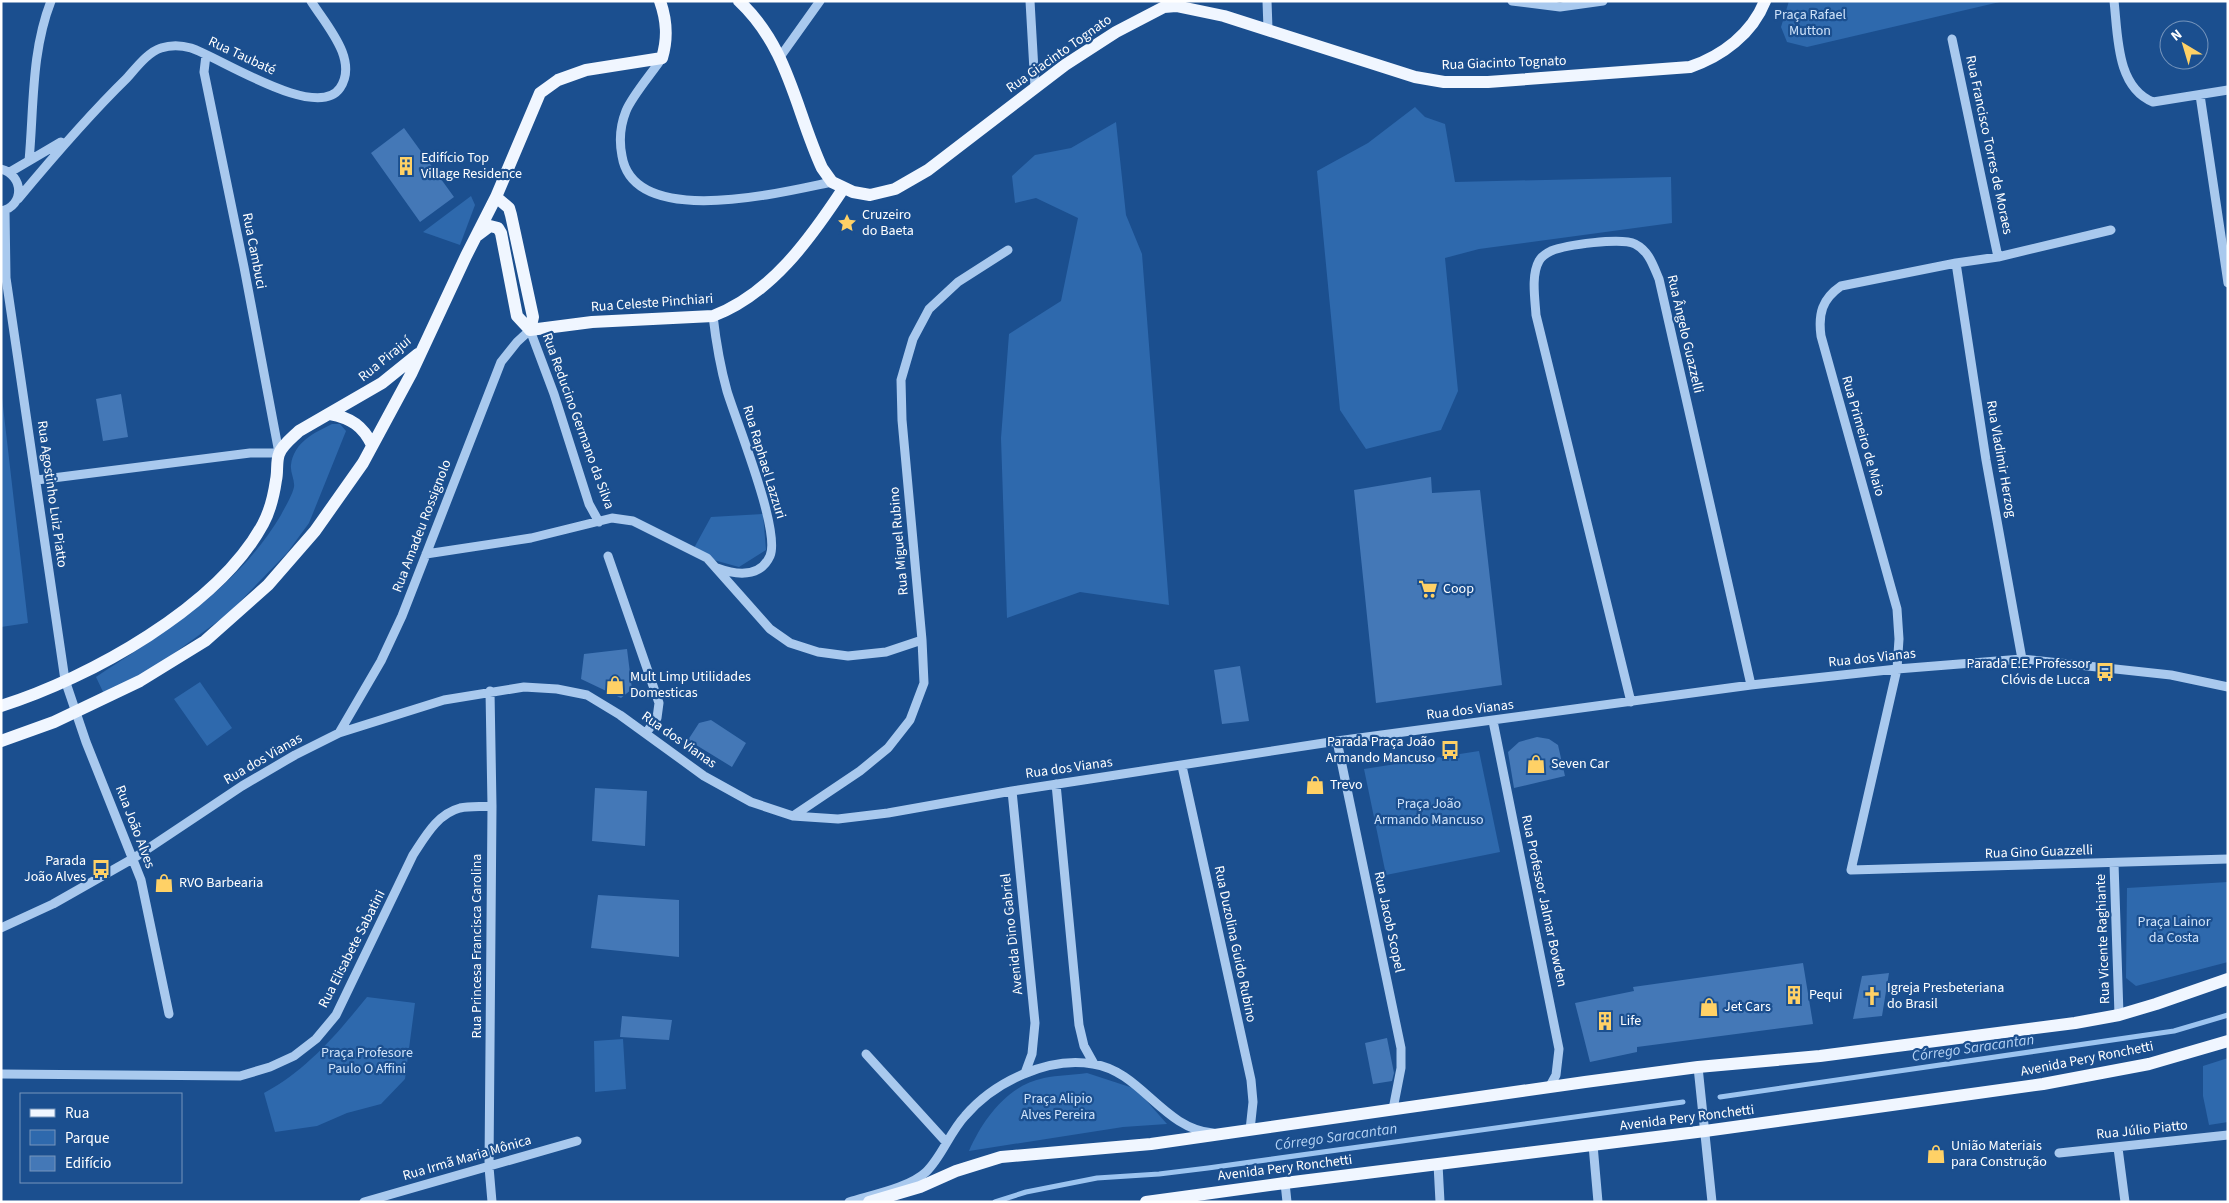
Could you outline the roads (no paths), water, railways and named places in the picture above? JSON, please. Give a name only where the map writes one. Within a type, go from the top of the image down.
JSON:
[{"type":"main road","points":[[660,1],[667,25],[667,42],[662,58]]},
{"type":"main road","name":"Rua Giacinto Tognato","points":[[740,1],[756,17],[780,57],[822,168],[832,182],[843,189],[870,194],[895,189],[928,170],[1065,65],[1116,32],[1164,7],[1176,6],[1208,12],[1268,29],[1415,77],[1444,82],[1488,82],[1690,67],[1706,62],[1748,31],[1765,1]]},
{"type":"main road","name":"Rua Pirajuí","points":[[279,453],[299,431],[382,383],[422,350],[496,197],[540,93],[558,80],[586,70],[662,58]]},
{"type":"main road","name":"Rua Celeste Pinchiari","points":[[530,330],[592,322],[713,316],[728,310],[744,300],[781,269],[814,233],[843,189]]},
{"type":"main road","name":"Rua Reducino Germano da Silva","points":[[496,197],[509,208],[511,215],[533,316],[530,330]]},
{"type":"main road","name":"Rua Reducino Germano da Silva","points":[[476,237],[490,226],[498,228],[501,233],[517,316],[530,330]]},
{"type":"main road","points":[[1,741],[75,712],[140,681],[205,641],[268,585],[315,532],[363,463],[422,350]]},
{"type":"main road","points":[[330,414],[348,418],[357,424],[366,432],[372,445]]},
{"type":"main road","points":[[1,706],[35,695],[105,660],[155,630],[196,602],[232,569],[253,542],[265,521],[276,480],[279,453]]},
{"type":"main road","points":[[869,1202],[920,1187],[956,1171],[1001,1157],[1151,1144],[1550,1086],[1698,1067],[1820,1056],[2075,1023],[2119,1015],[2228,979]]},
{"type":"main road","name":"Avenida Pery Ronchetti","points":[[1146,1202],[1705,1131],[2075,1079],[2149,1064],[2228,1041]]},
{"type":"street","points":[[29,161],[37,51],[41,30],[51,1]]},
{"type":"street","name":"Rua Taubaté","points":[[3,211],[10,208],[68,138],[148,56],[159,48],[180,46],[191,48],[273,86],[304,97],[325,98],[339,91],[347,77],[346,62],[340,47],[311,1]]},
{"type":"street","points":[[780,57],[820,1]]},
{"type":"street","points":[[1030,1],[1035,88]]},
{"type":"street","points":[[1267,1],[1268,29]]},
{"type":"street","points":[[1512,1],[1560,7],[1603,1]]},
{"type":"street","points":[[2114,1],[2122,63],[2128,80],[2143,98],[2153,102],[2228,90]]},
{"type":"street","name":"Rua Francisco Torres de Moraes","points":[[1952,39],[1998,256]]},
{"type":"street","name":"Rua Cambuci","points":[[206,55],[204,72],[244,267],[279,453]]},
{"type":"street","points":[[662,58],[626,109],[621,126],[620,144],[624,168],[632,180],[647,190],[667,197],[709,201],[764,196],[832,182]]},
{"type":"street","points":[[2200,95],[2228,283]]},
{"type":"street","name":"Rua Taubaté","points":[[5,170],[29,161],[68,138]]},
{"type":"street","points":[[5,170],[17,179],[19,185],[18,198]]},
{"type":"street","name":"Rua Agostinho Luiz Piatto","points":[[3,211],[6,278],[65,680],[75,712]]},
{"type":"street","name":"Rua Primeiro de Maio","points":[[1851,870],[1897,669],[1899,639],[1897,609],[1821,336],[1819,321],[1822,305],[1831,292],[1841,286],[1998,256],[2111,230]]},
{"type":"street","name":"Rua Ângelo Guazzelli","points":[[1631,702],[1536,315],[1535,278],[1539,261],[1548,252],[1564,247],[1612,242],[1634,243],[1645,251],[1650,259],[1658,278],[1751,685]]},
{"type":"street","name":"Rua Miguel Rubino","points":[[793,816],[860,772],[888,748],[910,720],[924,683],[922,640],[902,420],[901,380],[913,339],[929,309],[958,282],[1008,250]]},
{"type":"street","name":"Rua Vladimir Herzog","points":[[1956,263],[1986,460],[2022,659]]},
{"type":"street","name":"Rua Agostinho Luiz Piatto","points":[[1,264],[6,278]]},
{"type":"street","name":"Rua Raphael Lazzuri","points":[[713,316],[717,354],[768,517],[772,542],[771,555],[764,565],[755,571],[743,574],[717,568]]},
{"type":"street","name":"Rua Reducino Germano da Silva","points":[[530,330],[554,394],[589,504],[599,522]]},
{"type":"street","name":"Rua Amadeu Rossignolo","points":[[339,733],[380,661],[402,616],[501,362],[516,342],[530,330]]},
{"type":"street","points":[[37,480],[250,453],[279,453]]},
{"type":"street","points":[[426,554],[530,538],[612,518],[633,521],[707,558],[770,629],[790,643],[818,652],[848,656],[886,652],[922,640]]},
{"type":"street","points":[[608,556],[658,703],[657,718],[646,733]]},
{"type":"street","name":"Rua dos Vianas","points":[[1,928],[53,904],[134,858],[242,786],[295,755],[339,733],[428,704],[490,691],[524,687],[557,689],[587,695],[646,733],[704,776],[751,802],[793,816],[838,819],[1012,790],[1182,766],[1337,741],[1751,685],[1897,669],[2022,659],[2171,675],[2228,687]]},
{"type":"street","name":"Rua Princesa Francisca Carolina","points":[[490,691],[492,806],[489,1167],[492,1202]]},
{"type":"street","name":"Rua João Alves","points":[[75,712],[134,858],[141,880],[170,1014]]},
{"type":"street","name":"Rua Professor Jalmar Bowden","points":[[1493,721],[1559,1049],[1556,1075],[1550,1086]]},
{"type":"street","name":"Rua Jacob Scopel","points":[[1337,741],[1401,1048],[1401,1068],[1393,1109]]},
{"type":"street","name":"Rua Duzolina Guido Rubino","points":[[1182,766],[1250,1080],[1253,1102],[1250,1130]]},
{"type":"street","points":[[1056,784],[1080,1034],[1094,1064]]},
{"type":"street","name":"Avenida Dino Gabriel","points":[[1012,790],[1034,1024],[1032,1054],[1025,1073]]},
{"type":"street","name":"Rua Elisabete Sabatini","points":[[1,1074],[240,1076],[270,1068],[294,1056],[316,1039],[336,1015],[413,855],[429,832],[444,816],[460,808],[492,806]]},
{"type":"street","name":"Rua Gino Guazzelli","points":[[1851,870],[2228,859]]},
{"type":"street","name":"Rua Vicente Raghiante","points":[[2114,863],[2119,1015]]},
{"type":"street","points":[[866,1054],[946,1142]]},
{"type":"street","points":[[849,1202],[903,1184],[926,1173],[965,1116],[986,1096],[1006,1081],[1025,1073],[1066,1064],[1094,1064],[1115,1072],[1133,1082],[1182,1123],[1208,1132],[1228,1134]]},
{"type":"street","points":[[1698,1067],[1712,1202]]},
{"type":"street","name":"Rua Júlio Piatto","points":[[2059,1153],[2118,1148],[2228,1134]]},
{"type":"street","name":"Rua Irmã Maria Mônica","points":[[364,1202],[577,1141]]},
{"type":"street","points":[[1593,1145],[1598,1202]]},
{"type":"street","points":[[2118,1148],[2126,1202]]},
{"type":"street","points":[[1438,1164],[1440,1202]]},
{"type":"street","points":[[1285,1183],[1287,1202]]},
{"type":"waterway","name":"Córrego Saracantan","points":[[1720,1097],[2174,1031],[2228,1015]]},
{"type":"waterway","name":"Córrego Saracantan","points":[[995,1202],[1026,1192],[1097,1178],[1159,1174],[1208,1168],[1683,1102]]},
{"type":"place","name":"Edifício Top Village Residence","points":[[406,166]]},
{"type":"place","name":"Cruzeiro do Baeta","points":[[847,223]]},
{"type":"place","name":"Coop","points":[[1428,589]]},
{"type":"place","name":"Parada E.E. Professor Clóvis de Lucca","points":[[2105,672]]},
{"type":"place","name":"Mult Limp Utilidades Domesticas","points":[[615,685]]},
{"type":"place","name":"Parada Praça João Armando Mancuso","points":[[1450,750]]},
{"type":"place","name":"Seven Car","points":[[1536,764]]},
{"type":"place","name":"Trevo","points":[[1315,785]]},
{"type":"place","name":"Parada João Alves","points":[[101,869]]},
{"type":"place","name":"RVO Barbearia","points":[[164,883]]},
{"type":"place","name":"Pequi","points":[[1794,995]]},
{"type":"place","name":"Igreja Presbeteriana do Brasil","points":[[1872,996]]},
{"type":"place","name":"Jet Cars","points":[[1709,1007]]},
{"type":"place","name":"Life","points":[[1605,1021]]},
{"type":"place","name":"União Materiais para Construção","points":[[1936,1154]]},
{"type":"park label","name":"Praça Rafael Mutton","points":[[1810,24]]},
{"type":"park label","name":"Praça João Armando Mancuso","points":[[1429,812]]},
{"type":"park label","name":"Praça Lainor da Costa","points":[[2174,930]]},
{"type":"park label","name":"Praça Profesore Paulo O Affini","points":[[367,1062]]},
{"type":"park label","name":"Praça Alipio Alves Pereira","points":[[1058,1108]]}]
